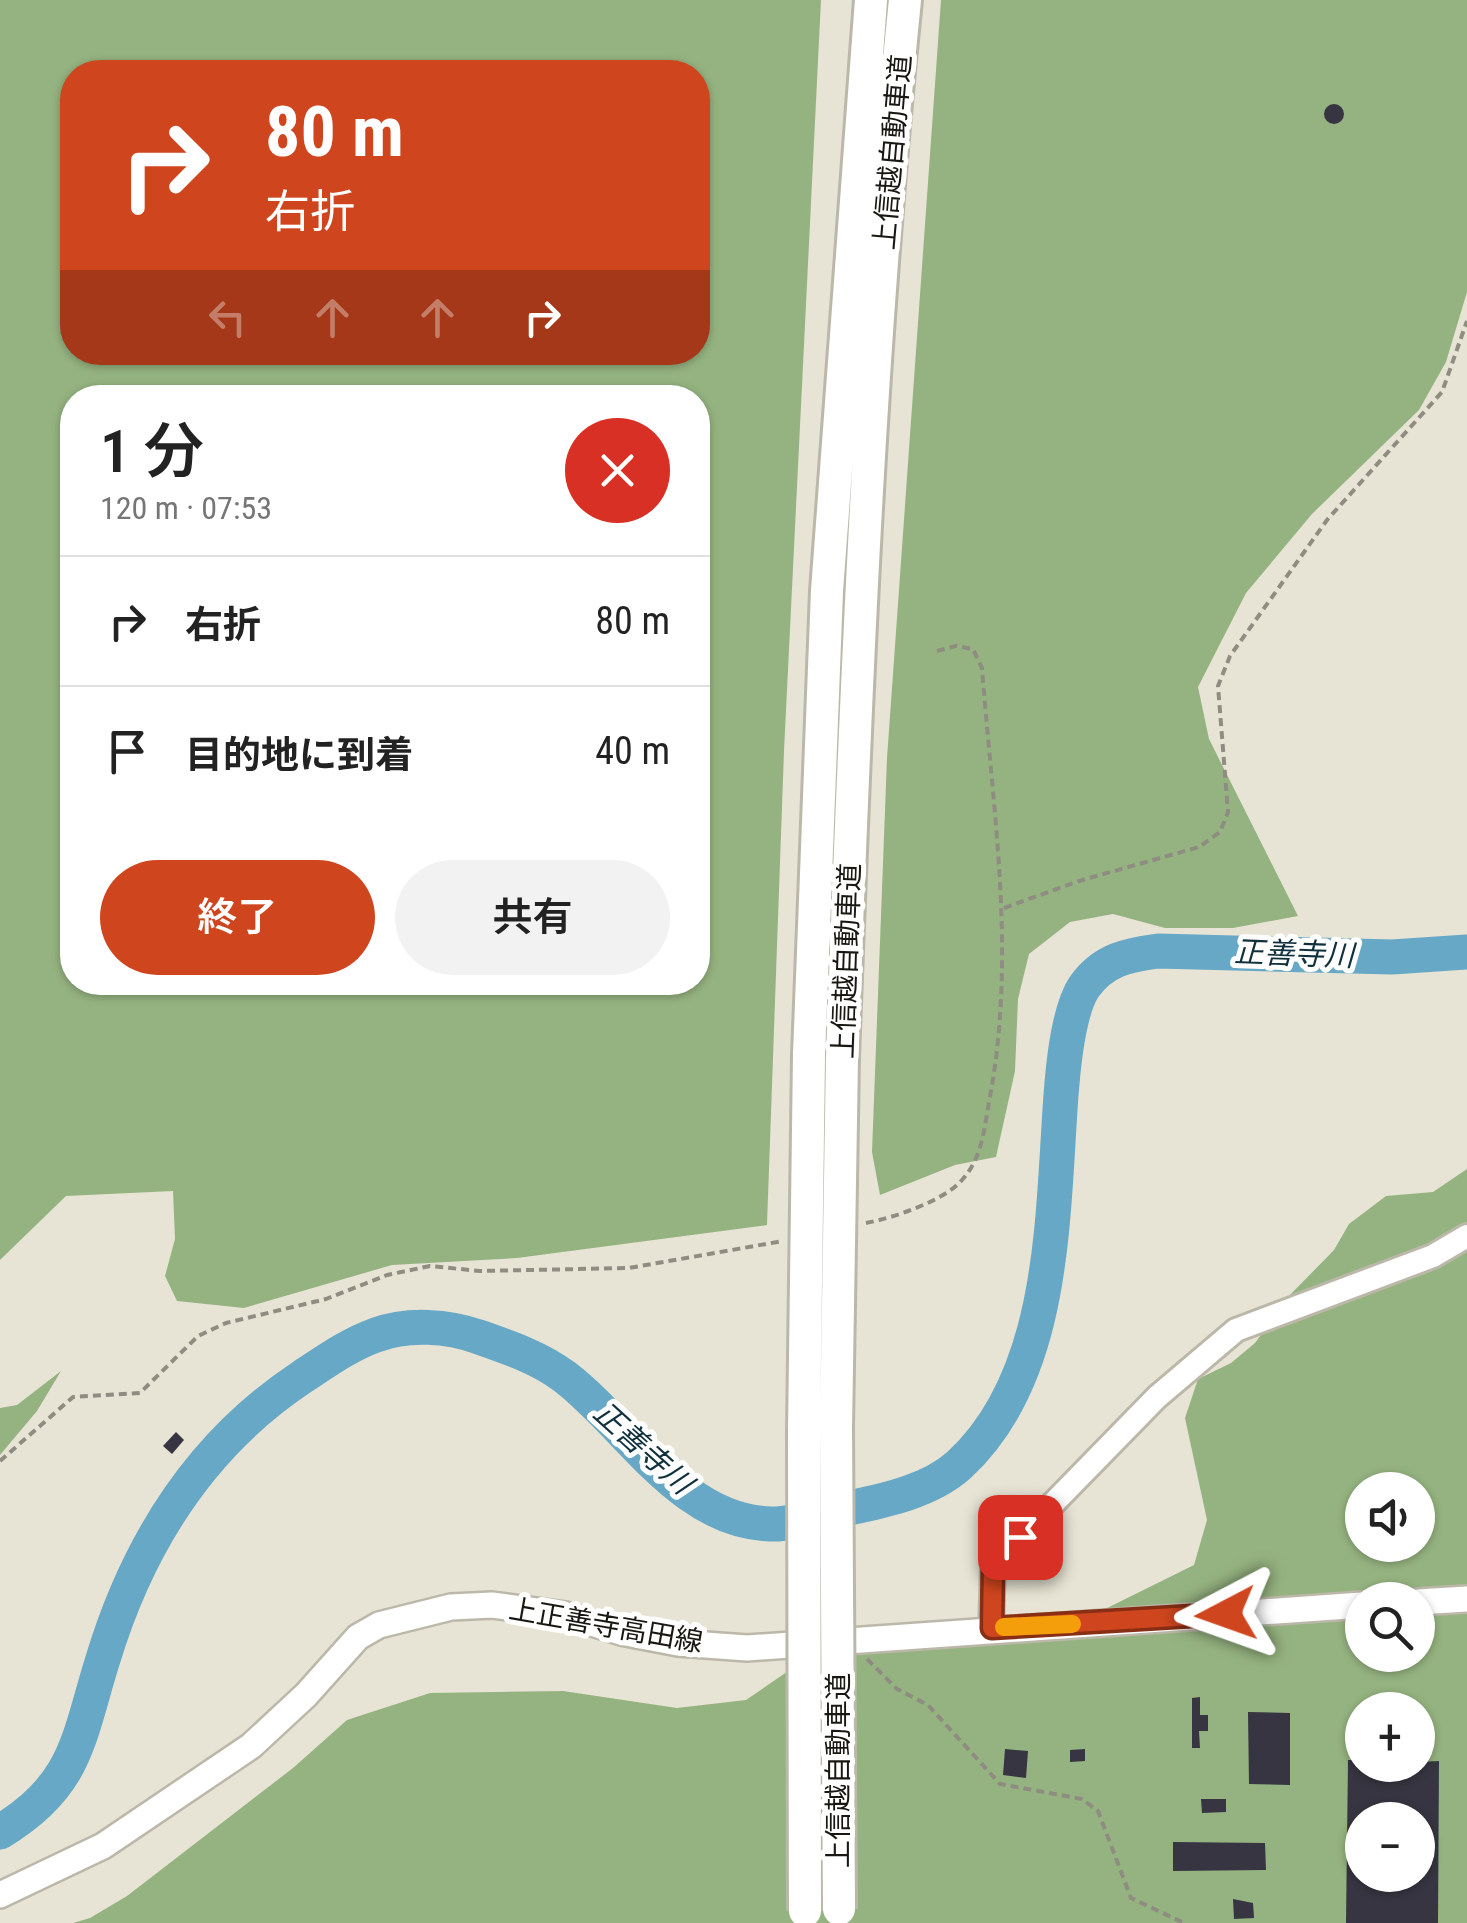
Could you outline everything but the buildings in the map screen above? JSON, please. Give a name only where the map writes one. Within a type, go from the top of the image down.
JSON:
[{"type":"highway","name":"上信越自動車道","points":[[805,1917],[804,1432],[809,1055],[828,573],[871,0]]},
{"type":"highway","name":"上信越自動車道","points":[[840,1916],[836,1428],[842,1058],[878,316],[905,0]]},
{"type":"main road","points":[[1435,1601],[1467,1598]]},
{"type":"main road","name":"上正善寺高田線","points":[[0,1895],[104,1846],[250,1746],[306,1694],[358,1637],[412,1615],[492,1604],[566,1615],[621,1632],[678,1643],[748,1648],[1345,1606]]},
{"type":"street","points":[[992,1628],[993,1564],[1157,1397],[1236,1330],[1433,1256],[1467,1236]]},
{"type":"path","points":[[1004,908],[1129,865],[1199,847],[1220,832],[1228,812],[1218,686],[1230,656],[1328,520],[1442,392],[1467,321]]},
{"type":"path","points":[[859,1225],[898,1216],[960,1183],[980,1152],[997,1064],[1004,908],[982,668],[973,650],[956,646],[937,651]]},
{"type":"path","points":[[0,1461],[74,1397],[140,1392],[198,1336],[226,1322],[326,1300],[387,1275],[430,1266],[480,1271],[629,1268],[801,1237]]},
{"type":"path","points":[[862,1638],[868,1664],[897,1689],[928,1704],[1000,1784],[1082,1799],[1098,1811],[1132,1898],[1184,1923]]},
{"type":"green space","points":[[0,0],[821,0],[784,751],[767,1225],[517,1258],[392,1265],[244,1308],[177,1301],[165,1276],[175,1239],[173,1191],[66,1196],[0,1260]]},
{"type":"green space","points":[[941,0],[1467,0],[1467,292],[1446,362],[1419,410],[1312,514],[1246,593],[1198,687],[1209,739],[1298,916],[1233,928],[1165,928],[1113,914],[1070,922],[1029,954],[1018,999],[1015,1071],[996,1157],[955,1165],[880,1195],[872,1152],[887,758]]},
{"type":"green space","points":[[1467,1169],[1467,1923],[73,1923],[90,1918],[127,1896],[293,1768],[347,1720],[430,1693],[563,1691],[677,1708],[746,1700],[810,1656],[1093,1615],[1194,1565],[1207,1520],[1185,1418],[1198,1379],[1231,1363],[1255,1343],[1290,1295],[1334,1250],[1349,1224],[1386,1196],[1433,1192]]},
{"type":"green space","points":[[61,1371],[37,1411],[0,1455],[0,1408],[17,1405]]},
{"type":"waterway","name":"正善寺川","points":[[0,1832],[45,1796],[71,1758],[117,1617],[155,1537],[178,1500],[233,1433],[266,1404],[338,1354],[388,1331],[428,1327],[467,1333],[524,1354],[565,1377],[682,1489],[709,1507],[738,1519],[788,1523],[904,1494],[947,1474],[989,1431],[1012,1393],[1028,1351],[1048,1261],[1068,1034],[1078,1000],[1091,978],[1116,960],[1158,951],[1392,957],[1467,952]]},
{"type":"slow traffic","points":[[1004,1627],[1072,1624]]},
{"type":"route","points":[[1020,1537],[993,1564],[989,1592],[992,1628],[1226,1614]]}]
